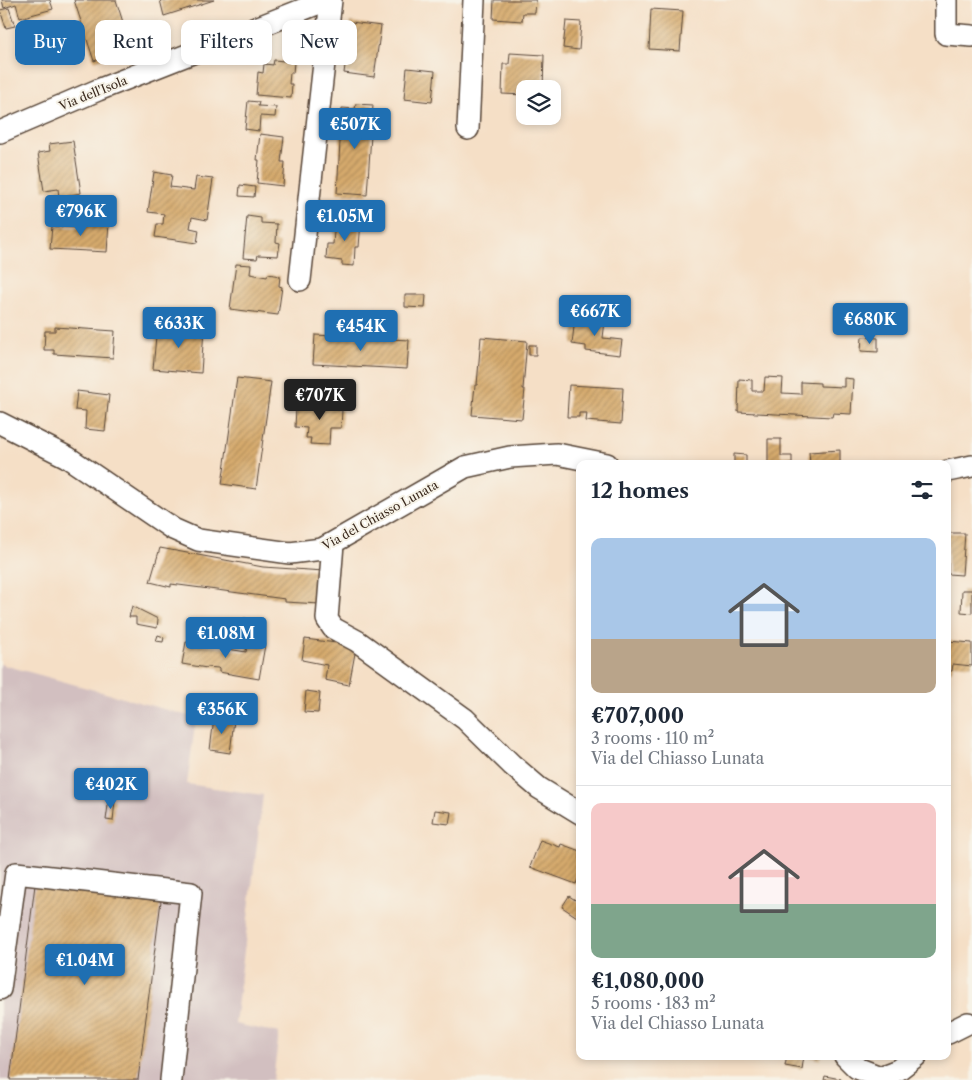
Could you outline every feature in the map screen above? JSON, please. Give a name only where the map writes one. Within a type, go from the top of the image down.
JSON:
[{"type":"street","name":"Via dell'Isola","points":[[0,132],[98,90],[327,0]]},
{"type":"street","points":[[300,280],[331,0]]},
{"type":"street","points":[[468,129],[474,0]]},
{"type":"street","points":[[946,0],[946,34],[972,36]]},
{"type":"street","name":"Via del Chiasso Lunata","points":[[0,423],[67,457],[173,529],[198,540],[290,553],[322,549],[465,467],[510,457],[557,454],[588,460]]},
{"type":"street","points":[[951,470],[972,466]]},
{"type":"street","points":[[332,544],[326,619],[333,628],[357,641],[465,719],[512,765],[539,788],[576,811]]},
{"type":"street","points":[[0,989],[16,873],[191,893],[171,1080]]},
{"type":"street","points":[[951,1032],[968,1023]]},
{"type":"street","points":[[849,1060],[857,1068],[880,1077],[898,1070],[911,1060]]},
{"type":"shaded area","points":[[0,664],[196,718],[187,784],[263,795],[235,1024],[279,1033],[273,1080],[0,1080]]},
{"type":"building","points":[[2,0],[50,0],[53,9],[20,18],[16,4],[4,8]]},
{"type":"building","points":[[74,0],[116,0],[122,20],[95,20],[94,61],[85,34],[85,20],[81,20]]},
{"type":"building","points":[[160,0],[214,0],[164,16]]},
{"type":"building","points":[[494,0],[536,0],[535,13],[523,13],[522,21],[493,19]]},
{"type":"building","points":[[9,8],[15,26],[6,28],[0,10]]},
{"type":"building","points":[[651,9],[683,11],[680,51],[649,49]]},
{"type":"building","points":[[566,21],[581,22],[579,50],[563,48]]},
{"type":"building","points":[[357,23],[381,26],[374,77],[344,73],[345,65],[357,65]]},
{"type":"building","points":[[510,53],[544,55],[543,80],[516,80],[516,95],[502,94],[503,64],[509,64]]},
{"type":"building","points":[[274,60],[282,61],[282,65],[294,65],[293,73],[290,73],[289,84],[292,84],[291,98],[256,95],[258,72],[263,73],[264,65],[273,65]]},
{"type":"building","points":[[407,68],[435,71],[432,102],[404,99]]},
{"type":"building","points":[[248,101],[259,102],[258,106],[276,107],[275,117],[260,116],[259,131],[245,129]]},
{"type":"building","points":[[356,104],[373,105],[367,195],[337,193],[342,108],[355,109]]},
{"type":"building","points":[[260,134],[284,137],[281,162],[285,162],[283,186],[257,183]]},
{"type":"building","points":[[73,141],[81,193],[59,197],[58,189],[44,191],[38,153],[50,151],[49,144]]},
{"type":"building","points":[[154,172],[172,175],[170,187],[194,190],[196,177],[213,179],[207,220],[192,217],[190,228],[199,230],[197,243],[155,237],[157,224],[163,224],[164,214],[148,212]]},
{"type":"building","points":[[240,185],[255,187],[254,197],[239,196]]},
{"type":"building","points":[[359,208],[373,208],[373,218],[359,218]]},
{"type":"building","points":[[247,216],[261,218],[261,223],[277,224],[276,242],[280,243],[278,256],[258,255],[257,259],[243,258]]},
{"type":"building","points":[[335,219],[361,221],[359,247],[355,247],[354,266],[342,265],[342,261],[326,259],[327,244],[333,244]]},
{"type":"building","points":[[81,221],[109,223],[107,252],[50,249],[52,226],[80,228]]},
{"type":"building","points":[[236,264],[251,265],[250,274],[267,277],[268,274],[280,276],[279,286],[282,287],[278,315],[230,309]]},
{"type":"building","points":[[405,295],[426,295],[425,308],[405,307]]},
{"type":"building","points":[[575,318],[605,321],[603,338],[622,340],[620,355],[586,351],[586,346],[572,344]]},
{"type":"building","points":[[157,325],[204,329],[201,373],[153,369]]},
{"type":"building","points":[[55,327],[115,331],[113,358],[54,354],[54,350],[44,350],[45,331],[55,331]]},
{"type":"building","points":[[315,335],[409,340],[407,369],[313,364]]},
{"type":"building","points":[[481,337],[527,341],[522,419],[472,415],[475,385],[477,385]]},
{"type":"building","points":[[862,337],[878,338],[878,352],[861,351]]},
{"type":"building","points":[[529,345],[536,345],[536,355],[529,355]]},
{"type":"building","points":[[765,377],[783,378],[782,393],[801,394],[801,382],[820,383],[820,386],[844,387],[844,378],[853,379],[851,414],[833,413],[832,417],[738,412],[739,379],[752,380],[752,391],[764,391]]},
{"type":"building","points":[[237,378],[271,382],[256,489],[222,484]]},
{"type":"building","points":[[569,385],[623,388],[621,424],[586,421],[587,413],[579,413],[579,417],[567,417]]},
{"type":"building","points":[[77,391],[109,395],[105,431],[85,429],[86,411],[75,410]]},
{"type":"building","points":[[321,399],[337,400],[337,410],[342,410],[341,428],[330,428],[329,445],[310,444],[311,438],[306,438],[307,428],[295,427],[296,408],[320,409]]},
{"type":"building","points":[[768,439],[781,439],[781,456],[792,456],[792,460],[768,460]]},
{"type":"building","points":[[840,450],[840,460],[810,460],[809,452]]},
{"type":"building","points":[[734,454],[746,455],[746,460],[734,460]]},
{"type":"building","points":[[951,533],[965,533],[962,575],[951,574]]},
{"type":"building","points":[[160,548],[263,567],[324,571],[320,604],[285,602],[285,599],[171,584],[171,587],[150,582]]},
{"type":"building","points":[[962,590],[972,590],[972,613],[961,612]]},
{"type":"building","points":[[132,606],[158,619],[157,628],[136,624],[136,617],[129,617]]},
{"type":"building","points":[[244,618],[262,621],[258,639],[241,636]]},
{"type":"building","points":[[158,635],[164,637],[163,642],[156,641]]},
{"type":"building","points":[[305,639],[344,644],[356,648],[349,685],[325,680],[327,665],[302,660]]},
{"type":"building","points":[[951,641],[972,643],[972,666],[953,664],[952,671]]},
{"type":"building","points":[[186,642],[246,652],[247,643],[265,645],[259,679],[219,672],[218,668],[182,664]]},
{"type":"building","points":[[306,691],[320,693],[318,713],[304,712]]},
{"type":"building","points":[[214,718],[234,720],[230,753],[210,750]]},
{"type":"building","points":[[109,798],[115,800],[113,821],[106,820]]},
{"type":"building","points":[[435,810],[451,812],[449,824],[433,822]]},
{"type":"building","points":[[540,840],[560,847],[561,844],[576,850],[576,884],[530,867]]},
{"type":"building","points":[[35,885],[161,901],[138,1080],[10,1080]]},
{"type":"building","points":[[569,896],[576,900],[576,916],[562,907]]},
{"type":"building","points":[[786,1060],[803,1060],[802,1069],[785,1066]]},
{"type":"building","points":[[825,1076],[841,1079],[841,1080],[824,1080]]}]
